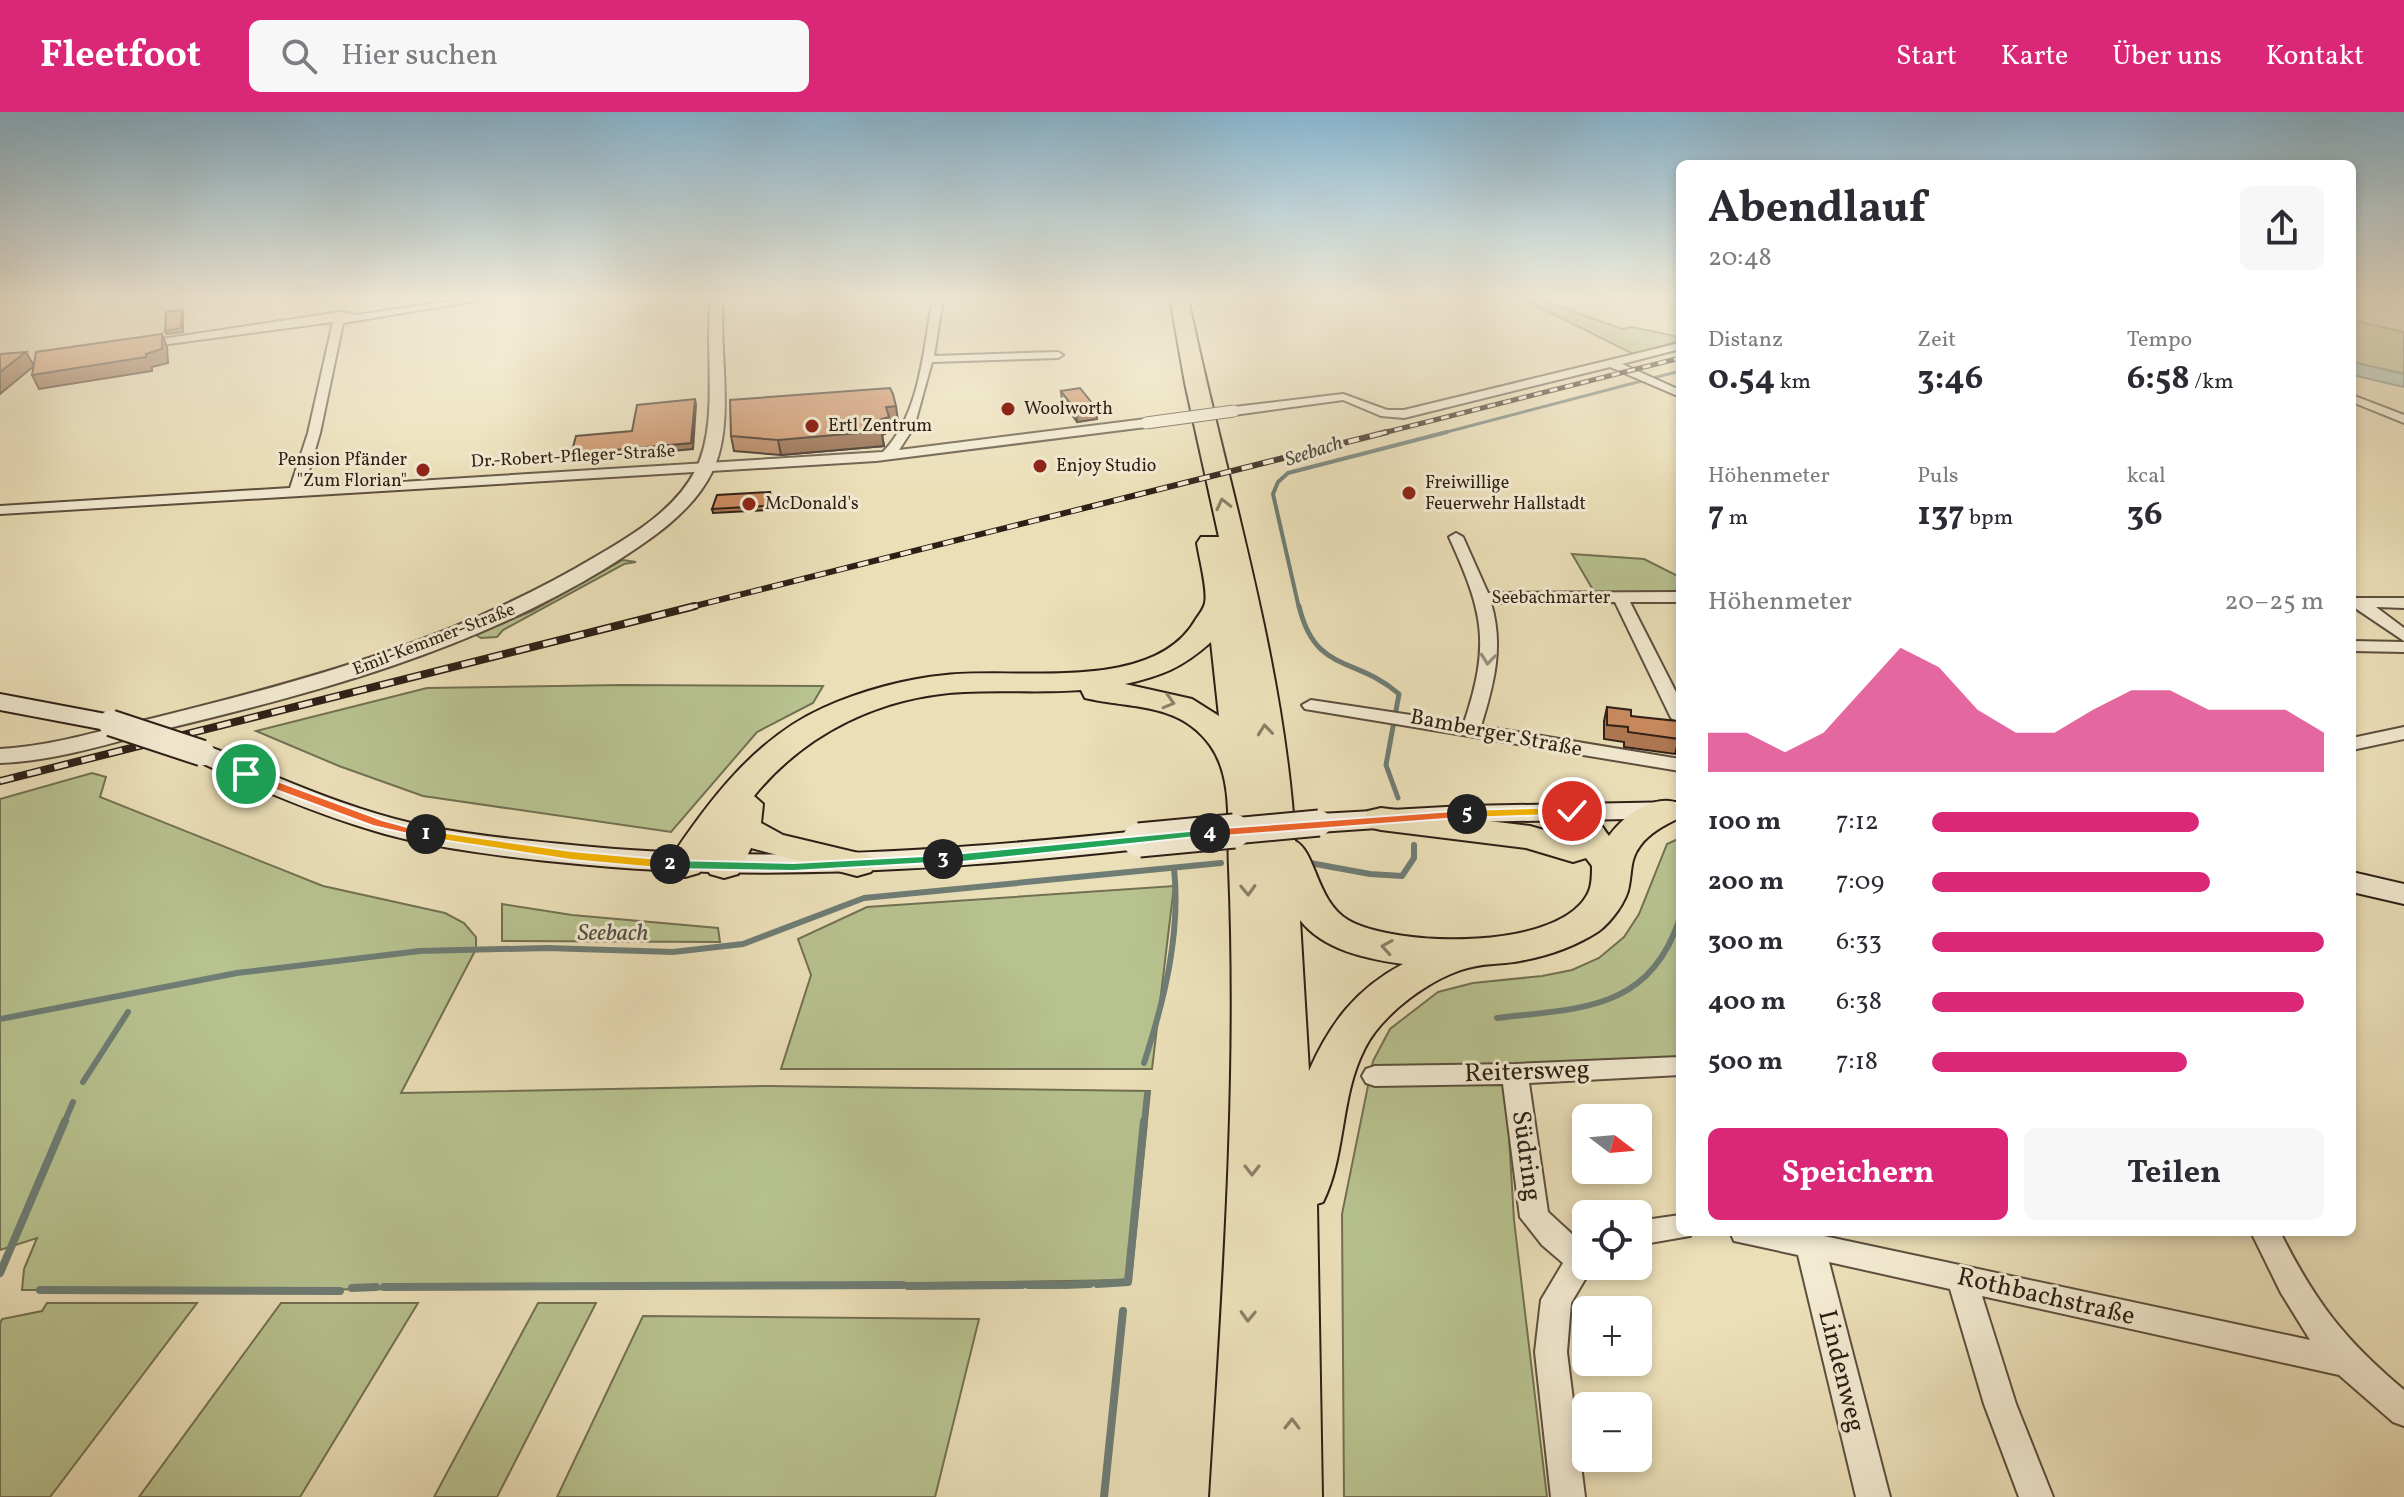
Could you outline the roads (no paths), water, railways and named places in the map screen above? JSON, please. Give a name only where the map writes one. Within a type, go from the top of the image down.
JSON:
[{"type":"highway","points":[[1173,363],[1236,695],[1270,1049],[1315,1086]]},
{"type":"highway","points":[[1191,363],[1242,579],[1261,697],[1276,826],[1270,1049]]},
{"type":"highway","points":[[1036,683],[1110,679],[1161,665],[1198,641],[1214,621],[1220,602]]},
{"type":"highway","points":[[685,865],[748,781],[783,745],[807,729],[859,705],[935,686],[989,681],[1036,683],[1171,701],[1212,723],[1243,773]]},
{"type":"highway","points":[[724,866],[742,827],[748,781]]},
{"type":"highway","points":[[1276,826],[1308,903],[1318,917],[1334,930],[1376,946],[1465,954],[1500,951],[1544,941],[1578,927],[1609,894],[1611,866],[1617,850],[1634,827],[1673,810]]},
{"type":"highway","points":[[1562,811],[1611,866]]},
{"type":"highway","points":[[1562,811],[1561,834],[1594,883],[1595,898],[1589,916]]},
{"type":"highway","points":[[1381,819],[1530,837],[1573,850]]},
{"type":"highway","points":[[742,827],[771,844],[857,864]]},
{"type":"highway","points":[[1241,1497],[1251,1238],[1315,1086],[1354,1027],[1376,1001],[1408,978],[1465,954]]},
{"type":"highway","points":[[1291,1497],[1293,1244],[1315,1086]]},
{"type":"main road","points":[[0,702],[111,723],[170,740],[298,796],[392,826],[555,854],[685,865],[857,864],[1014,854],[1319,823],[1562,811],[1673,810]]},
{"type":"main road","points":[[2356,883],[2404,894]]},
{"type":"street","points":[[296,492],[313,438],[331,363]]},
{"type":"street","name":"Emil-Kemmer-Straße","points":[[0,756],[51,750],[283,693],[391,660],[467,631],[554,590],[628,545],[674,507],[706,468],[713,433],[715,363]]},
{"type":"street","points":[[888,454],[896,448],[909,421],[929,363]]},
{"type":"street","points":[[1611,363],[1676,392]]},
{"type":"street","name":"Dr.-Robert-Pfleger-Straße","points":[[0,510],[928,453],[1343,397],[1356,399],[1374,411],[1389,415],[1611,363]]},
{"type":"street","points":[[2356,400],[2404,419]]},
{"type":"street","points":[[2356,414],[2388,412]]},
{"type":"street","points":[[1456,537],[1481,598],[1490,637],[1488,669],[1471,729]]},
{"type":"street","name":"Seebachmarter","points":[[1620,597],[1676,710]]},
{"type":"street","name":"Seebachmarter","points":[[1481,598],[1676,597]]},
{"type":"street","points":[[2356,602],[2404,603]]},
{"type":"street","points":[[2356,602],[2404,636]]},
{"type":"street","points":[[2356,646],[2404,647]]},
{"type":"street","name":"Bamberger Straße","points":[[1311,705],[1398,716],[1581,751],[1676,764]]},
{"type":"street","points":[[2356,743],[2404,733]]},
{"type":"street","name":"Reitersweg","points":[[1315,1086],[1676,1066]]},
{"type":"street","name":"Südring","points":[[1515,1074],[1534,1217],[1572,1248]]},
{"type":"street","points":[[1652,1229],[1676,1227]]},
{"type":"street","name":"Rothbachstraße","points":[[1764,1236],[1961,1277],[2216,1336],[2349,1362]]},
{"type":"street","points":[[2267,1236],[2292,1286],[2322,1331],[2349,1362],[2389,1385],[2404,1411]]},
{"type":"street","name":"Lindenweg","points":[[1810,1245],[1873,1497]]},
{"type":"street","name":"Südring","points":[[1568,1497],[1551,1352],[1556,1300],[1572,1276]]},
{"type":"street","points":[[1961,1277],[2000,1404],[2036,1497]]},
{"type":"water","points":[[2356,363],[2404,374],[2404,387],[2356,376]]},
{"type":"waterway","name":"Seebach","points":[[1439,434],[1676,372]]},
{"type":"waterway","name":"Seebach","points":[[1299,608],[1273,494],[1278,482],[1288,473],[1447,432]]},
{"type":"waterway","name":"Seebach","points":[[1299,606],[1306,628],[1326,654],[1383,682],[1399,694],[1386,765],[1398,798]]},
{"type":"waterway","name":"Seebach","points":[[1310,863],[1370,874],[1402,876],[1414,858],[1414,845]]},
{"type":"waterway","name":"Seebach","points":[[0,1019],[237,973],[420,951],[547,948],[673,952],[743,944],[864,898],[1221,863]]},
{"type":"waterway","points":[[1144,1063],[1158,1016],[1173,942],[1174,868]]},
{"type":"waterway","points":[[1497,1018],[1584,1006],[1609,999],[1631,988],[1650,971],[1667,949],[1676,928]]},
{"type":"waterway","points":[[83,1082],[128,1012]]},
{"type":"waterway","points":[[1144,1123],[1147,1094]]},
{"type":"waterway","points":[[64,1123],[73,1102]]},
{"type":"waterway","points":[[0,1273],[65,1121]]},
{"type":"waterway","points":[[1097,1284],[1128,1282],[1144,1121]]},
{"type":"waterway","points":[[1064,1285],[1090,1284]]},
{"type":"waterway","points":[[384,1287],[903,1285]]},
{"type":"waterway","points":[[908,1286],[1022,1285]]},
{"type":"waterway","points":[[1028,1285],[1060,1285]]},
{"type":"waterway","points":[[352,1288],[376,1287]]},
{"type":"waterway","points":[[40,1290],[340,1291]]},
{"type":"waterway","points":[[1104,1497],[1123,1311]]},
{"type":"railway","points":[[1379,434],[1662,363]]},
{"type":"railway","points":[[687,608],[1387,432]]},
{"type":"railway","points":[[0,781],[695,606]]},
{"type":"place","name":"Woolworth","points":[[1008,409]]},
{"type":"place","name":"Ertl Zentrum","points":[[812,426]]},
{"type":"place","name":"Enjoy Studio","points":[[1040,466]]},
{"type":"place","name":"Pension Pfänder \"Zum Florian\"","points":[[423,470]]},
{"type":"place","name":"Freiwillige Feuerwehr Hallstadt","points":[[1409,493]]},
{"type":"place","name":"McDonald's","points":[[749,504]]}]
